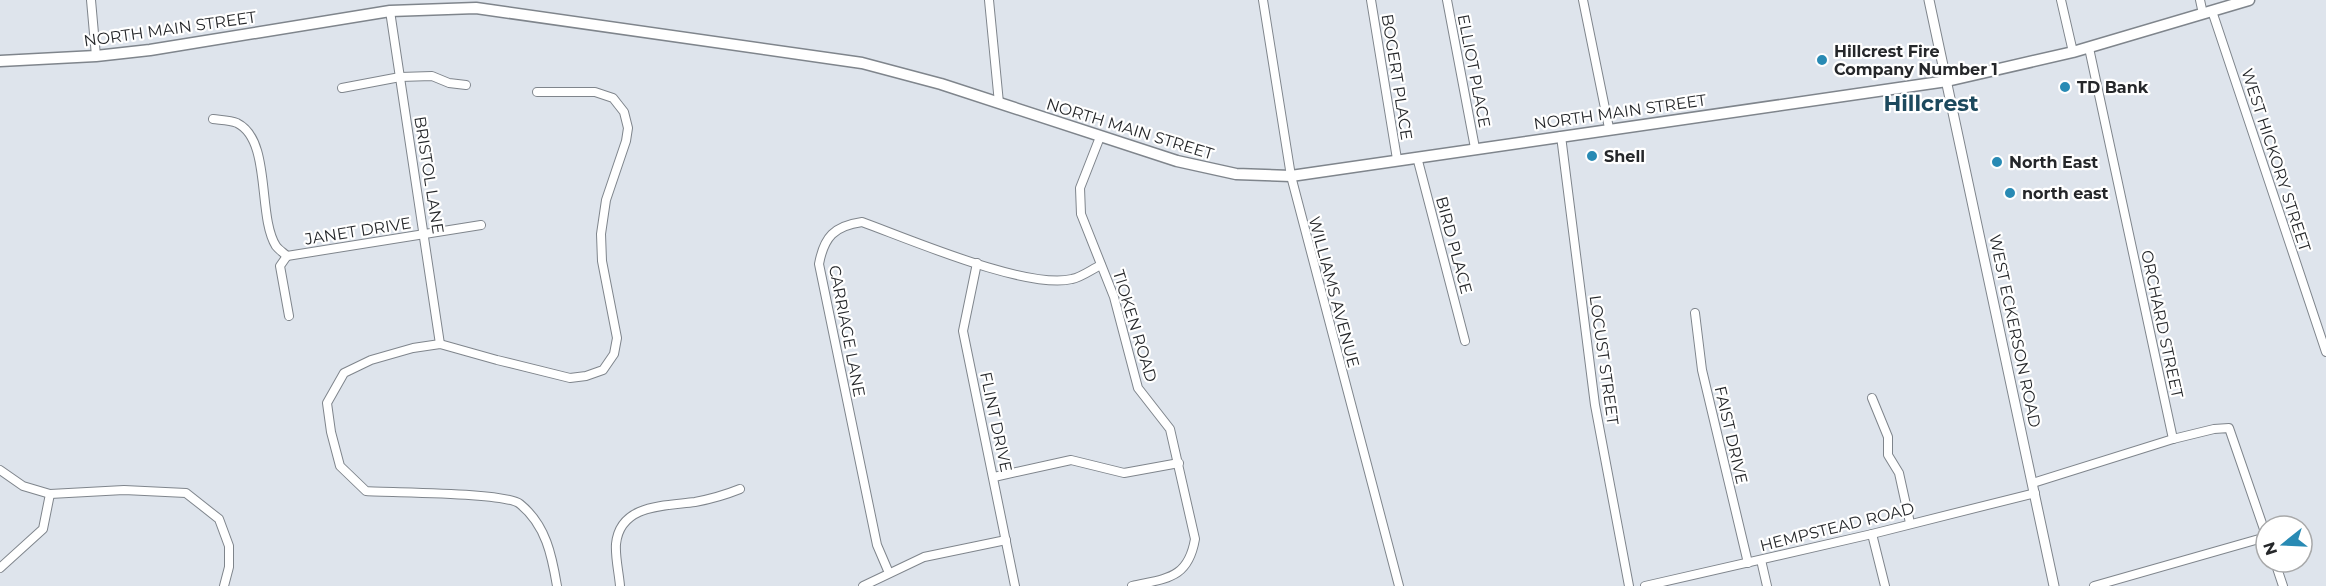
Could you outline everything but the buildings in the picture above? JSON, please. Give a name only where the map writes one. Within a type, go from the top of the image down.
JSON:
[{"type":"main road","name":"NORTH MAIN STREET","points":[[0,61],[96,56],[150,50],[390,11],[476,8],[827,58],[896,71],[1100,137],[1208,169],[1264,176],[1291,176],[1609,128],[1947,81],[2089,48],[2249,0]]},
{"type":"street","points":[[91,0],[96,56]]},
{"type":"street","points":[[988,0],[999,103]]},
{"type":"street","name":"WILLIAMS AVENUE","points":[[1263,0],[1291,176],[1399,586]]},
{"type":"street","name":"BOGERT PLACE","points":[[1371,0],[1397,159]]},
{"type":"street","name":"ELLIOT PLACE","points":[[1447,0],[1475,148]]},
{"type":"street","points":[[1583,0],[1609,128]]},
{"type":"street","name":"WEST ECKERSON ROAD","points":[[1929,0],[2054,586]]},
{"type":"street","points":[[2061,0],[2073,52]]},
{"type":"street","name":"WEST HICKORY STREET","points":[[2200,0],[2208,12],[2326,352]]},
{"type":"street","name":"BRISTOL LANE","points":[[390,11],[440,344]]},
{"type":"street","name":"ORCHARD STREET","points":[[2089,48],[2173,439]]},
{"type":"street","points":[[342,88],[400,77],[432,76],[449,83],[466,86]]},
{"type":"street","points":[[537,92],[595,92],[613,98],[624,112],[628,128],[626,141],[606,200],[601,234],[602,261],[617,338],[614,354],[603,370],[586,376],[570,378],[440,344],[413,348],[371,360],[344,373],[327,403],[331,432],[340,466],[366,491],[492,496],[519,503],[538,522],[552,555],[557,586]]},
{"type":"street","name":"JANET DRIVE","points":[[213,119],[236,123],[249,133],[256,148],[270,227],[276,246],[287,256],[481,225]]},
{"type":"street","name":"LOCUST STREET","points":[[1562,136],[1595,405],[1629,586]]},
{"type":"street","name":"TIOKEN ROAD","points":[[1100,137],[1080,188],[1081,214],[1114,297],[1138,388],[1170,429],[1195,539],[1192,556],[1184,570],[1172,577],[1132,586]]},
{"type":"street","name":"BIRD PLACE","points":[[1417,157],[1465,341]]},
{"type":"street","name":"CARRIAGE LANE","points":[[889,573],[877,545],[821,275],[819,264],[822,245],[837,229],[848,224],[862,222],[977,263],[1041,280],[1072,279],[1101,265]]},
{"type":"street","points":[[287,256],[280,266],[289,316]]},
{"type":"street","name":"FLINT DRIVE","points":[[977,263],[963,331],[1015,586]]},
{"type":"street","name":"FAIST DRIVE","points":[[1695,313],[1702,370],[1749,563]]},
{"type":"street","points":[[1872,398],[1888,437],[1888,455],[1899,473],[1910,524]]},
{"type":"street","points":[[2173,439],[2214,429],[2229,428],[2258,514]]},
{"type":"street","name":"HEMPSTEAD ROAD","points":[[1645,586],[1910,524],[2034,488],[2173,439]]},
{"type":"street","points":[[994,477],[1071,460],[1124,473],[1179,463]]},
{"type":"street","points":[[0,470],[23,486],[50,494],[124,490],[186,493],[219,519],[229,546],[229,567],[224,586]]},
{"type":"street","points":[[620,586],[616,544],[620,529],[629,517],[644,509],[722,496],[740,489]]},
{"type":"street","points":[[0,568],[43,529],[50,494]]},
{"type":"street","points":[[1872,534],[1885,586]]},
{"type":"street","points":[[2094,586],[2254,539]]},
{"type":"street","points":[[863,586],[924,558],[1006,540]]},
{"type":"street","points":[[1761,560],[1767,586]]},
{"type":"place","name":"Hillcrest Fire Company Number 1","points":[[1822,60]]},
{"type":"place","name":"TD Bank","points":[[2065,87]]},
{"type":"place","name":"Shell","points":[[1592,156]]},
{"type":"place","name":"North East","points":[[1997,162]]},
{"type":"place","name":"north east","points":[[2010,193]]},
{"type":"district","name":"Hillcrest","points":[[1931,103]]}]
